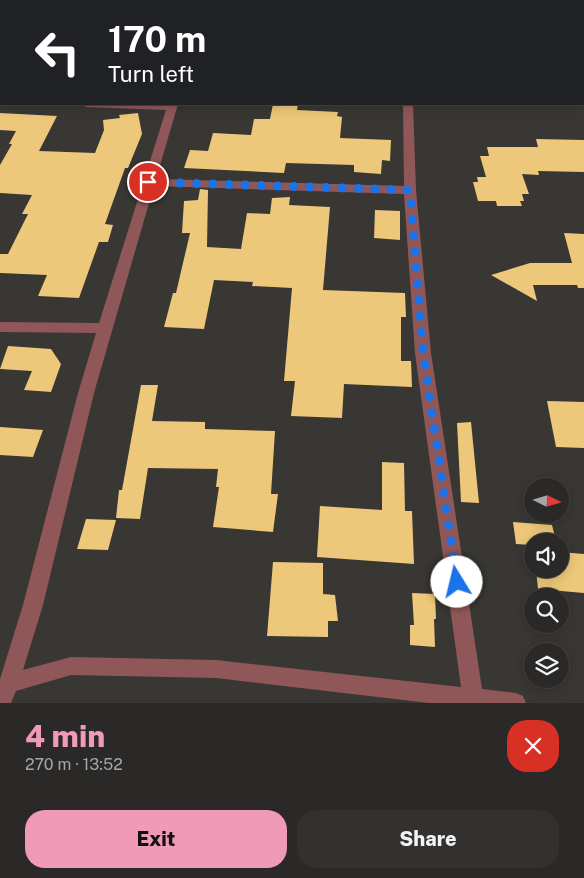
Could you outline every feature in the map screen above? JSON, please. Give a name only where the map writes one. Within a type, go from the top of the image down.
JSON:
[{"type":"street","points":[[1,703],[33,605],[86,392],[148,182],[173,105]]},
{"type":"street","points":[[408,105],[410,190],[423,352],[474,700]]},
{"type":"street","points":[[148,182],[410,190]]},
{"type":"street","points":[[0,327],[105,328]]},
{"type":"street","points":[[9,683],[71,666],[216,669],[474,700],[516,703]]},
{"type":"building","points":[[273,105],[298,105],[297,110],[338,112],[337,116],[342,117],[340,138],[391,140],[390,161],[382,160],[381,174],[354,172],[354,165],[286,163],[284,173],[184,168],[190,150],[208,151],[213,133],[251,135],[254,119],[270,119]]},
{"type":"building","points":[[0,113],[57,116],[39,151],[95,153],[104,130],[103,120],[120,118],[119,115],[138,113],[142,134],[128,168],[125,168],[105,224],[113,225],[108,242],[99,242],[79,298],[38,296],[47,275],[0,273],[0,254],[8,254],[28,214],[22,214],[32,195],[0,193],[0,165],[12,144],[9,144],[16,131],[0,130]]},
{"type":"building","points":[[536,139],[584,140],[584,172],[538,171],[539,175],[522,174],[529,194],[522,194],[524,201],[520,201],[522,206],[497,206],[496,201],[478,201],[473,182],[478,182],[477,177],[486,177],[480,156],[489,156],[487,147],[538,147]]},
{"type":"building","points":[[200,189],[208,190],[207,247],[241,249],[247,213],[270,214],[272,198],[290,197],[289,205],[330,207],[323,290],[405,293],[406,317],[401,317],[401,361],[411,361],[412,387],[344,384],[342,418],[291,416],[295,381],[284,381],[292,288],[252,286],[253,282],[214,280],[204,329],[164,327],[173,293],[176,293],[190,233],[182,233],[184,201],[198,200]]},
{"type":"building","points":[[375,210],[400,211],[400,240],[374,238]]},
{"type":"building","points":[[564,233],[584,234],[584,288],[578,288],[577,285],[533,285],[537,301],[491,275],[530,263],[572,263]]},
{"type":"building","points":[[8,346],[51,349],[61,364],[51,392],[24,390],[32,371],[0,369]]},
{"type":"building","points":[[141,385],[158,385],[152,421],[205,422],[205,429],[275,431],[271,494],[278,494],[273,532],[213,527],[219,487],[216,487],[218,469],[148,468],[140,519],[116,518],[119,490],[122,490]]},
{"type":"building","points":[[547,401],[584,402],[584,448],[556,447]]},
{"type":"building","points":[[471,422],[479,503],[461,502],[457,423]]},
{"type":"building","points":[[0,427],[43,430],[33,457],[0,455]]},
{"type":"building","points":[[382,462],[404,463],[405,511],[412,511],[414,564],[317,557],[320,506],[382,510]]},
{"type":"building","points":[[86,519],[116,520],[108,550],[77,549]]},
{"type":"building","points":[[513,522],[552,525],[554,533],[524,533],[524,544],[516,544]]},
{"type":"building","points":[[569,553],[584,554],[584,593],[569,592],[569,588],[538,588],[537,578],[569,578]]},
{"type":"building","points":[[273,562],[323,563],[323,594],[335,595],[338,621],[328,621],[328,637],[267,636]]},
{"type":"building","points":[[412,593],[435,594],[435,647],[410,645],[410,625],[414,625]]},
{"type":"route","points":[[148,182],[410,190],[423,352],[457,582]]}]
